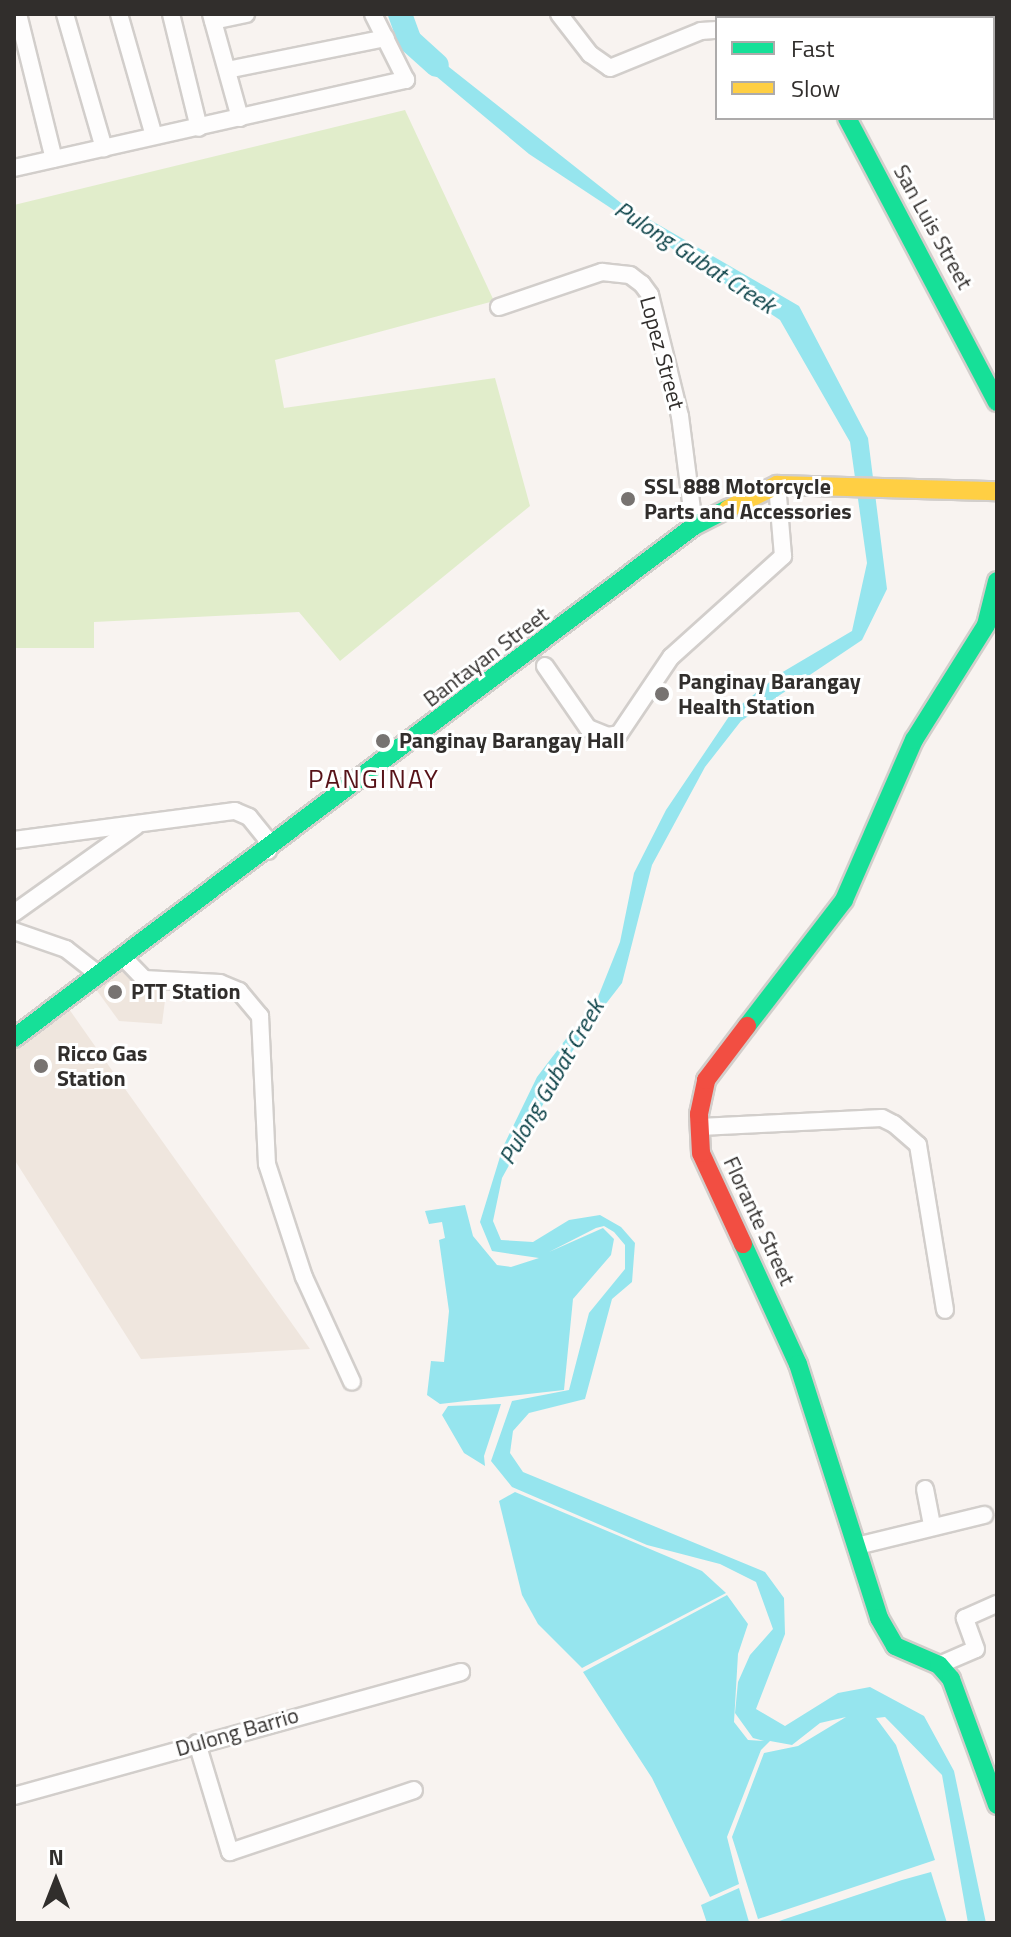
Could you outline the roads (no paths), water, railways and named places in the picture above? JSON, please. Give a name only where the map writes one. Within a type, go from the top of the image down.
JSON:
[{"type":"street","points":[[18,14],[54,159]]},
{"type":"street","points":[[65,14],[104,148]]},
{"type":"street","points":[[119,14],[154,136]]},
{"type":"street","points":[[171,14],[199,128]]},
{"type":"street","points":[[240,118],[212,18],[246,14]]},
{"type":"street","points":[[14,168],[406,80],[373,14]]},
{"type":"street","points":[[559,14],[590,54],[610,68],[701,31],[715,30]]},
{"type":"street","points":[[227,70],[386,38]]},
{"type":"street","name":"San Luis Street","points":[[848,120],[997,402]]},
{"type":"street","name":"Lopez Street","points":[[499,307],[602,272],[630,275],[642,284],[650,295],[680,416],[694,526]]},
{"type":"street","points":[[538,658],[588,728],[608,736],[619,734],[671,657],[783,556],[777,485]]},
{"type":"street","name":"Bantayan Street","points":[[14,1038],[98,974],[538,658],[694,526],[777,485],[879,485],[997,491]]},
{"type":"street","name":"Florante Street","points":[[939,1665],[904,1651],[886,1634],[798,1364],[701,1153],[700,1127],[706,1080],[844,900],[914,740],[991,627],[997,581]]},
{"type":"street","points":[[14,840],[235,811],[249,817],[266,838],[268,851]]},
{"type":"street","points":[[14,913],[141,823]]},
{"type":"street","points":[[14,931],[66,949],[98,974]]},
{"type":"street","points":[[123,957],[144,979],[220,983],[239,991],[260,1016],[267,1164],[304,1277],[352,1382]]},
{"type":"street","points":[[700,1127],[882,1118],[894,1124],[918,1145],[945,1310]]},
{"type":"street","points":[[925,1489],[932,1525]]},
{"type":"street","points":[[857,1546],[932,1525],[984,1515]]},
{"type":"street","points":[[997,1604],[965,1618],[976,1649],[939,1665],[957,1692],[997,1805]]},
{"type":"street","name":"Dulong Barrio","points":[[14,1796],[461,1672]]},
{"type":"street","points":[[197,1743],[230,1852],[414,1790]]},
{"type":"water","points":[[397,14],[406,14],[411,37],[621,203],[799,306],[868,438],[887,589],[862,640],[741,721],[705,767],[652,865],[622,983],[581,1036],[502,1178],[493,1221],[501,1240],[533,1242],[569,1220],[600,1215],[621,1227],[635,1243],[632,1282],[612,1299],[585,1399],[529,1413],[513,1431],[510,1453],[523,1472],[765,1572],[784,1598],[785,1634],[756,1709],[785,1726],[838,1693],[870,1687],[924,1716],[954,1771],[986,1923],[968,1923],[942,1775],[885,1717],[876,1718],[896,1745],[935,1860],[758,1919],[732,1837],[764,1753],[798,1746],[846,1717],[820,1723],[792,1745],[770,1741],[761,1750],[727,1837],[739,1884],[710,1897],[652,1778],[583,1672],[727,1595],[748,1624],[738,1654],[734,1722],[748,1740],[764,1741],[753,1738],[735,1713],[738,1682],[750,1655],[773,1629],[756,1582],[720,1564],[647,1545],[512,1487],[491,1461],[512,1401],[569,1390],[589,1313],[625,1269],[625,1245],[614,1232],[604,1226],[596,1228],[549,1252],[603,1228],[614,1239],[611,1255],[573,1299],[564,1390],[440,1404],[427,1395],[431,1361],[444,1362],[449,1311],[439,1240],[445,1238],[442,1222],[429,1224],[425,1211],[465,1205],[473,1236],[497,1265],[511,1267],[539,1258],[492,1251],[480,1222],[503,1147],[537,1077],[598,997],[620,942],[634,873],[666,810],[732,712],[781,673],[852,631],[867,563],[850,442],[780,320],[529,154],[425,67]]},
{"type":"water","points":[[501,1404],[484,1456],[485,1466],[464,1453],[442,1415],[448,1406]]},
{"type":"water","points":[[515,1492],[702,1571],[726,1593],[582,1668],[538,1624],[522,1595],[499,1501]]},
{"type":"water","points":[[931,1872],[947,1923],[773,1923],[902,1880]]},
{"type":"water","points":[[739,1888],[749,1922],[707,1923],[701,1905]]},
{"type":"waterway","name":"Pulong Gubat Creek","points":[[400,14],[410,41],[437,65]]},
{"type":"place","name":"SSL 888 Motorcycle Parts and Accessories","points":[[628,499]]},
{"type":"place","name":"Panginay Barangay Health Station","points":[[662,694]]},
{"type":"place","name":"Panginay Barangay Hall","points":[[383,741]]},
{"type":"place","name":"PTT Station","points":[[115,992]]},
{"type":"place","name":"Ricco Gas Station","points":[[41,1066]]},
{"type":"district","name":"PANGINAY","points":[[374,779]]}]
